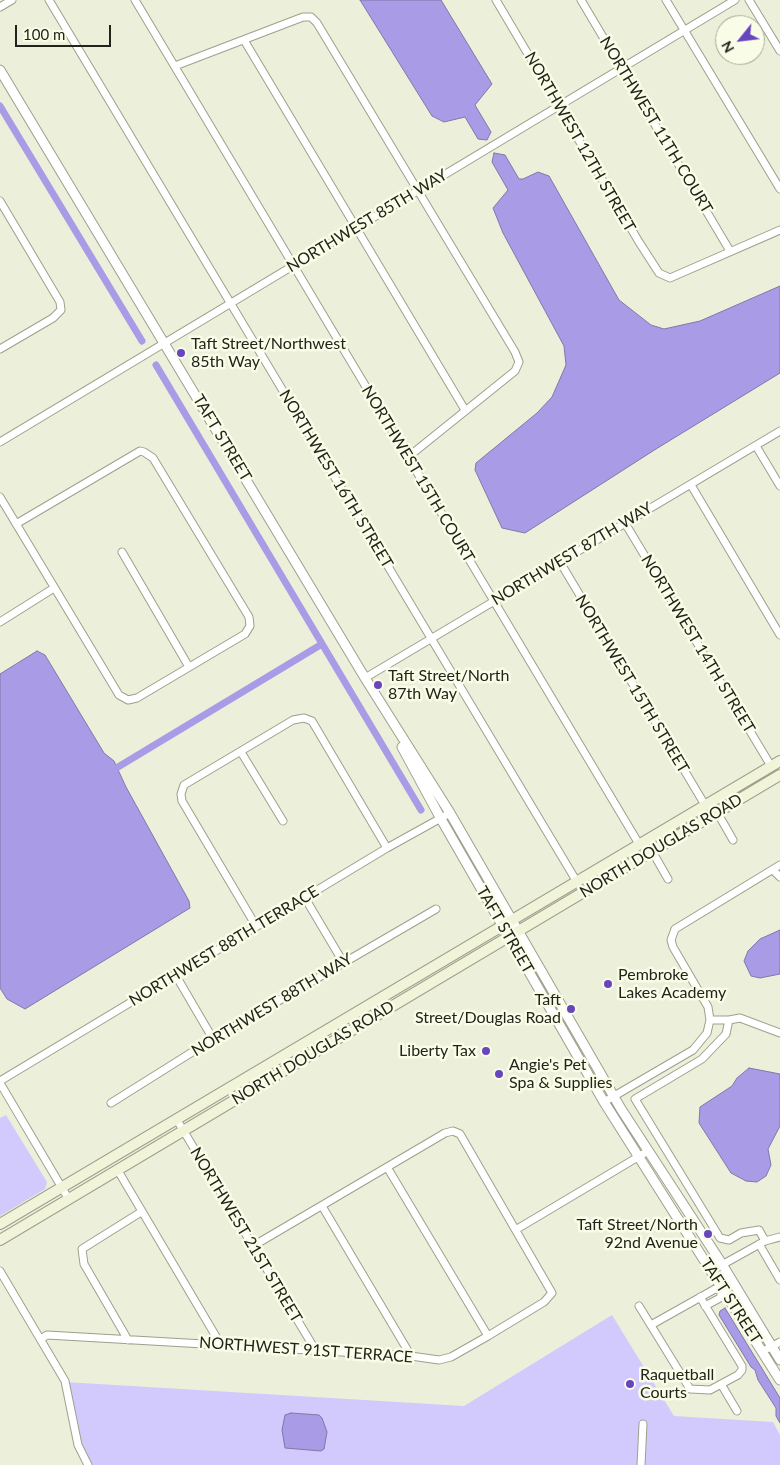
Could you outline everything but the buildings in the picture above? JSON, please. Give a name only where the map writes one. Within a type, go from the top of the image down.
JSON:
[{"type":"main road","name":"NORTH DOUGLAS ROAD","points":[[0,1224],[775,764]]},
{"type":"main road","name":"NORTH DOUGLAS ROAD","points":[[0,1240],[780,774]]},
{"type":"main road","points":[[591,888],[596,878],[619,863],[635,847]]},
{"type":"street","points":[[0,7],[12,0]]},
{"type":"street","name":"NORTHWEST 16TH STREET","points":[[49,0],[577,882]]},
{"type":"street","name":"NORTHWEST 15TH COURT","points":[[135,0],[494,600],[635,847]]},
{"type":"street","name":"NORTHWEST 12TH STREET","points":[[496,0],[639,242],[659,272],[670,278],[730,251]]},
{"type":"street","name":"NORTHWEST 11TH COURT","points":[[581,0],[730,251]]},
{"type":"street","points":[[666,0],[780,189]]},
{"type":"street","name":"NORTHWEST 85TH WAY","points":[[0,442],[735,0]]},
{"type":"street","points":[[749,0],[780,51]]},
{"type":"street","points":[[175,66],[303,17],[311,16],[418,190],[519,362],[515,371],[408,457]]},
{"type":"street","points":[[244,40],[465,410]]},
{"type":"street","name":"TAFT STREET","points":[[0,70],[365,678],[450,813],[614,1096],[722,1264],[780,1360]]},
{"type":"street","points":[[0,201],[60,302],[61,310],[53,318],[0,350]]},
{"type":"street","points":[[730,251],[780,230]]},
{"type":"street","name":"NORTHWEST 87TH WAY","points":[[365,678],[780,431]]},
{"type":"street","points":[[756,446],[780,486]]},
{"type":"street","points":[[0,497],[16,524],[54,588],[119,695],[128,700],[137,698],[245,634],[250,626],[249,617],[158,466],[153,458],[144,452],[140,451],[16,524]]},
{"type":"street","points":[[690,485],[780,635]]},
{"type":"street","name":"NORTHWEST 14TH STREET","points":[[625,523],[775,764]]},
{"type":"street","points":[[122,552],[189,667]]},
{"type":"street","name":"NORTHWEST 15TH STREET","points":[[560,562],[705,805]]},
{"type":"street","points":[[0,622],[54,588]]},
{"type":"street","name":"TAFT STREET","points":[[365,678],[441,819],[604,1102],[723,1290],[771,1346],[780,1380]]},
{"type":"street","points":[[256,926],[182,801],[181,794],[184,784],[293,720],[304,718],[312,721],[387,848]]},
{"type":"street","points":[[241,752],[283,821]]},
{"type":"street","points":[[717,812],[733,840]]},
{"type":"street","name":"NORTHWEST 88TH TERRACE","points":[[0,1082],[174,974],[387,848],[450,813]]},
{"type":"street","points":[[652,851],[668,878]]},
{"type":"street","points":[[604,1102],[697,1047],[708,1033],[710,1020],[706,1002],[673,947],[672,934],[679,925],[777,868],[780,877]]},
{"type":"street","points":[[305,898],[343,962]]},
{"type":"street","name":"NORTHWEST 88TH WAY","points":[[111,1103],[213,1039],[436,909]]},
{"type":"street","points":[[174,974],[213,1039]]},
{"type":"street","points":[[710,1020],[740,1018],[780,1033]]},
{"type":"street","points":[[728,1020],[726,1034],[702,1059],[635,1099],[720,1238],[729,1240],[741,1234],[759,1230],[762,1243],[780,1280]]},
{"type":"street","points":[[0,1082],[68,1198]]},
{"type":"street","name":"NORTHWEST 21ST STREET","points":[[177,1120],[316,1351]]},
{"type":"street","points":[[253,1246],[445,1133],[453,1131],[460,1134],[517,1229],[648,1151]]},
{"type":"street","points":[[387,1167],[488,1336]]},
{"type":"street","points":[[117,1170],[221,1344]]},
{"type":"street","points":[[322,1206],[411,1356]]},
{"type":"street","points":[[128,1340],[84,1264],[82,1248],[142,1212]]},
{"type":"street","name":"NORTHWEST 91ST TERRACE","points":[[41,1339],[47,1335],[221,1344],[411,1356],[439,1360],[451,1357],[488,1336],[544,1302],[552,1294],[517,1229]]},
{"type":"street","points":[[711,1271],[762,1243],[780,1237]]},
{"type":"street","points":[[0,1271],[65,1382],[78,1445],[88,1465]]},
{"type":"street","points":[[651,1325],[715,1289],[723,1290],[734,1284]]},
{"type":"street","points":[[705,1306],[720,1298],[723,1290]]},
{"type":"street","points":[[639,1306],[690,1389],[710,1390],[742,1370],[700,1297]]},
{"type":"street","points":[[722,1384],[736,1411]]},
{"type":"street","points":[[640,1465],[643,1424]]},
{"type":"shaded area","points":[[360,0],[441,0],[492,84],[475,105],[491,132],[487,140],[478,139],[465,117],[444,122],[432,116]]},
{"type":"shaded area","points":[[494,153],[505,155],[519,179],[538,172],[549,176],[619,300],[651,325],[664,329],[700,321],[780,286],[780,373],[656,449],[525,533],[502,528],[475,470],[476,463],[537,413],[552,397],[566,365],[564,346],[503,233],[493,208],[508,190],[492,162]]},
{"type":"shaded area","points":[[37,651],[45,655],[104,753],[114,761],[126,787],[189,901],[190,908],[25,1009],[7,999],[0,988],[0,674]]},
{"type":"shaded area","points":[[780,930],[780,974],[760,978],[751,976],[744,961],[748,951],[760,939]]},
{"type":"shaded area","points":[[749,1068],[780,1074],[780,1126],[768,1149],[771,1165],[766,1176],[757,1182],[746,1181],[731,1173],[699,1123],[700,1107],[732,1086],[737,1078]]},
{"type":"shaded area","points":[[6,1115],[47,1182],[45,1189],[0,1216],[0,1118]]},
{"type":"shaded area","points":[[725,1308],[780,1398],[780,1423],[776,1416],[776,1408],[758,1380],[755,1370],[751,1367],[719,1315],[720,1311]]},
{"type":"shaded area","points":[[612,1315],[674,1416],[773,1422],[780,1435],[780,1465],[88,1465],[81,1453],[65,1382],[464,1406]]},
{"type":"shaded area","points":[[291,1413],[319,1415],[322,1418],[327,1432],[324,1449],[321,1451],[285,1448],[282,1430],[285,1415]]},
{"type":"waterway","points":[[0,106],[142,341]]},
{"type":"waterway","points":[[156,365],[421,810]]},
{"type":"waterway","points":[[118,767],[322,644]]},
{"type":"place","name":"Taft Street/Northwest 85th Way","points":[[181,353]]},
{"type":"place","name":"Taft Street/North 87th Way","points":[[378,685]]},
{"type":"place","name":"Pembroke Lakes Academy","points":[[608,984]]},
{"type":"place","name":"Taft Street/Douglas Road","points":[[571,1009]]},
{"type":"place","name":"Liberty Tax","points":[[486,1051]]},
{"type":"place","name":"Angie's Pet Spa & Supplies","points":[[499,1074]]},
{"type":"place","name":"Taft Street/North 92nd Avenue","points":[[708,1234]]},
{"type":"place","name":"Raquetball Courts","points":[[630,1384]]}]
